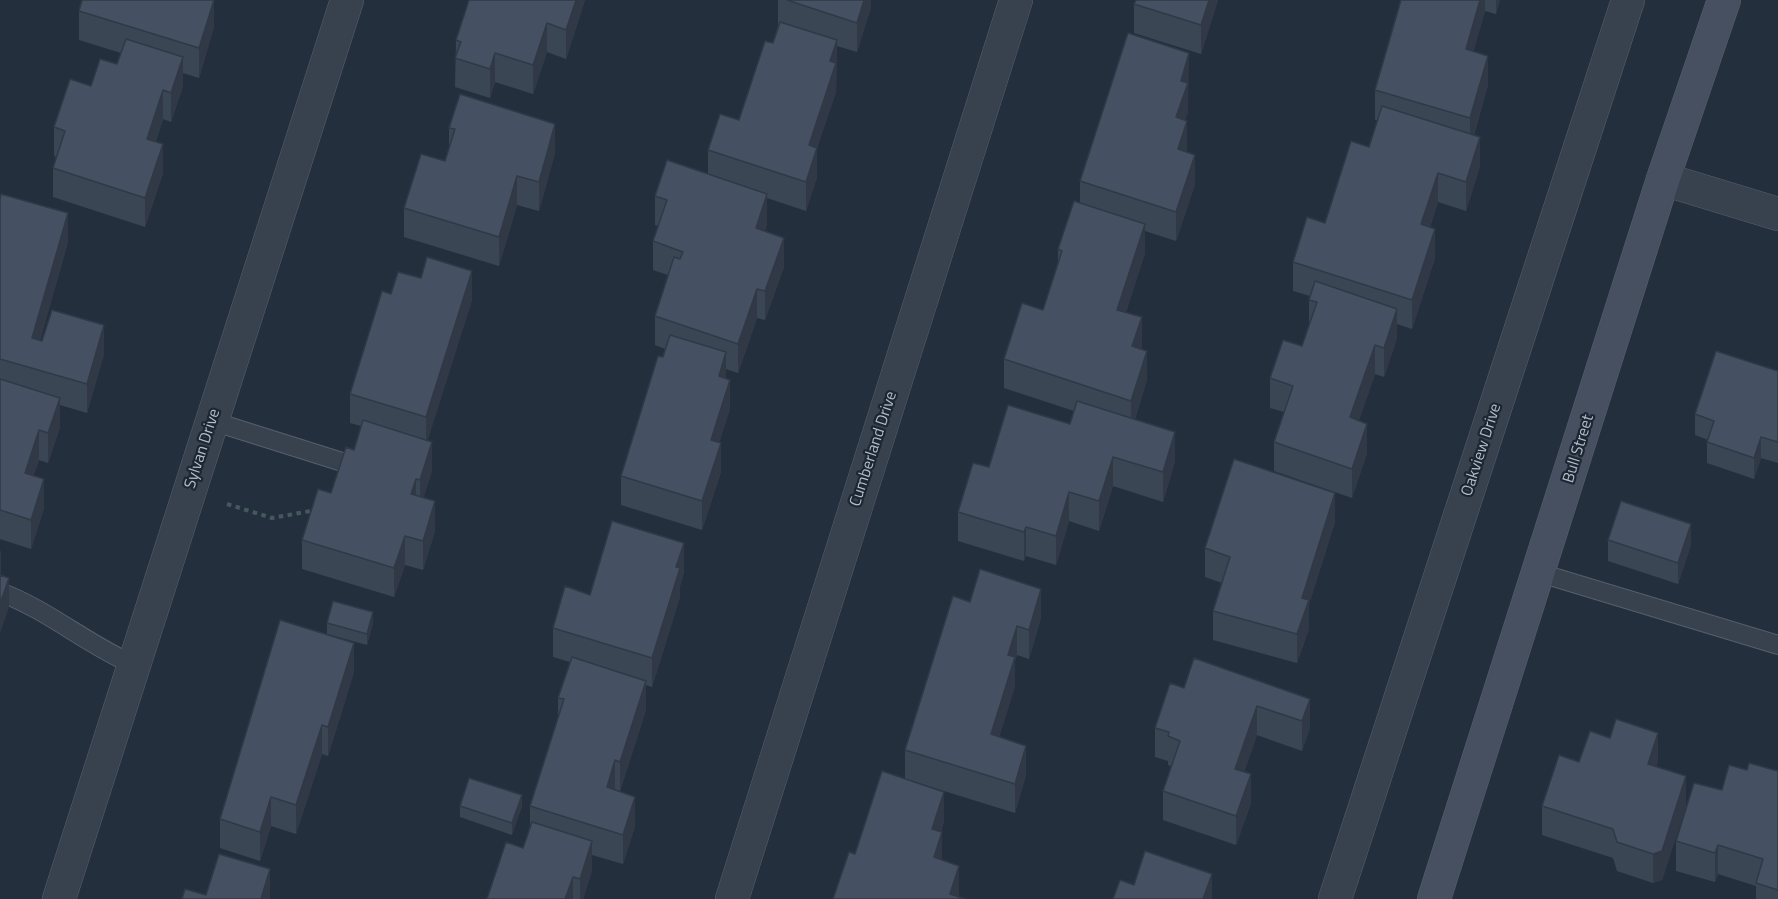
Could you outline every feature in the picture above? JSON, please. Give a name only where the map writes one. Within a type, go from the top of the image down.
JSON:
[{"type":"street","name":"Sylvan Drive","points":[[59,899],[347,0]]},
{"type":"street","name":"Cumberland Drive","points":[[732,899],[1016,0]]},
{"type":"street","name":"Oakview Drive","points":[[1335,899],[1628,0]]},
{"type":"street","name":"Bull Street","points":[[1434,899],[1664,179],[1724,0]]},
{"type":"street","points":[[1664,179],[1778,214]]},
{"type":"lane","points":[[212,421],[358,467]]},
{"type":"lane","points":[[1540,573],[1778,645]]},
{"type":"lane","points":[[0,592],[33,605],[106,653],[134,665]]},
{"type":"path","points":[[189,493],[272,518],[319,510]]},
{"type":"building","points":[[82,0],[214,0],[199,48],[79,11]]},
{"type":"building","points":[[469,0],[576,0],[566,30],[547,23],[533,65],[495,53],[490,69],[455,58],[461,42],[456,40]]},
{"type":"building","points":[[787,0],[864,0],[857,23]]},
{"type":"building","points":[[1136,0],[1209,0],[1201,25],[1134,4]]},
{"type":"building","points":[[1401,0],[1480,0],[1466,49],[1488,56],[1470,118],[1375,90]]},
{"type":"building","points":[[780,22],[837,40],[830,61],[836,63],[809,145],[817,148],[806,182],[708,150],[720,114],[739,120],[765,41],[773,43]]},
{"type":"building","points":[[1128,33],[1189,53],[1181,81],[1188,83],[1176,117],[1187,121],[1178,149],[1195,155],[1176,212],[1080,181]]},
{"type":"building","points":[[126,39],[183,57],[171,93],[163,90],[147,139],[163,144],[145,198],[53,168],[65,131],[54,127],[70,79],[91,86],[100,59],[117,64]]},
{"type":"building","points":[[460,94],[555,124],[539,182],[517,176],[499,237],[404,208],[421,154],[445,161],[455,129],[449,128]]},
{"type":"building","points":[[1382,106],[1480,137],[1466,182],[1438,173],[1421,224],[1435,229],[1412,300],[1293,262],[1307,217],[1325,223],[1351,141],[1369,147]]},
{"type":"building","points":[[667,160],[767,194],[756,228],[784,238],[765,291],[757,289],[738,344],[655,316],[674,257],[680,259],[683,252],[653,241],[667,200],[655,196]]},
{"type":"building","points":[[1,194],[68,213],[32,338],[42,341],[52,310],[104,325],[87,384],[0,359]]},
{"type":"building","points":[[1074,201],[1145,224],[1117,310],[1142,317],[1132,346],[1147,351],[1131,401],[1004,359],[1022,303],[1043,310],[1062,251],[1058,249]]},
{"type":"building","points":[[427,257],[472,271],[426,417],[350,394],[382,291],[391,294],[398,272],[421,278]]},
{"type":"building","points":[[1315,281],[1397,309],[1384,348],[1375,345],[1350,417],[1367,424],[1352,469],[1274,442],[1293,386],[1270,378],[1283,340],[1302,346],[1317,302],[1309,300]]},
{"type":"building","points":[[670,335],[726,352],[719,376],[730,380],[711,440],[721,443],[702,501],[621,476],[658,356],[663,357]]},
{"type":"building","points":[[1716,351],[1778,371],[1778,442],[1761,437],[1754,458],[1707,442],[1714,421],[1695,414]]},
{"type":"building","points":[[0,379],[60,398],[48,433],[39,430],[25,473],[44,479],[31,520],[0,510]]},
{"type":"building","points":[[1077,401],[1175,432],[1163,472],[1113,457],[1099,501],[1069,492],[1056,536],[1026,527],[1024,532],[958,512],[973,463],[989,467],[1008,405],[1070,424]]},
{"type":"building","points":[[363,420],[432,442],[420,480],[416,479],[411,494],[435,501],[423,541],[405,536],[394,568],[302,540],[318,489],[331,493],[346,447],[354,450]]},
{"type":"building","points":[[1234,459],[1335,493],[1302,598],[1309,600],[1297,634],[1213,611],[1230,557],[1205,548]]},
{"type":"building","points":[[1621,501],[1691,524],[1678,563],[1608,540]]},
{"type":"building","points":[[612,521],[684,543],[676,567],[680,568],[652,658],[553,628],[565,586],[590,595]]},
{"type":"building","points":[[980,569],[1041,589],[1029,630],[1017,626],[1008,655],[1015,657],[991,734],[1026,746],[1015,784],[905,750],[953,596],[970,602]]},
{"type":"building","points":[[0,575],[9,578],[0,604]]},
{"type":"building","points":[[333,601],[373,612],[367,634],[327,623]]},
{"type":"building","points":[[280,620],[354,643],[328,727],[322,725],[296,805],[271,797],[260,832],[220,819]]},
{"type":"building","points":[[572,657],[646,681],[620,762],[615,760],[607,787],[635,797],[623,835],[530,806],[564,699],[558,698]]},
{"type":"building","points":[[1194,658],[1310,699],[1302,721],[1257,706],[1235,769],[1251,774],[1236,816],[1163,791],[1180,741],[1168,736],[1169,732],[1155,728],[1170,683],[1184,688]]},
{"type":"building","points":[[1616,719],[1658,733],[1648,764],[1686,776],[1662,851],[1653,854],[1617,842],[1613,829],[1542,806],[1559,755],[1579,762],[1590,731],[1610,738]]},
{"type":"building","points":[[1749,763],[1778,771],[1778,890],[1756,883],[1763,859],[1718,845],[1715,853],[1676,841],[1694,783],[1722,790],[1729,765],[1747,770]]},
{"type":"building","points":[[882,771],[944,792],[932,829],[942,832],[934,857],[959,866],[950,894],[965,899],[833,899],[849,852],[855,854]]},
{"type":"building","points":[[469,778],[522,795],[512,823],[460,806]]},
{"type":"building","points":[[532,822],[592,841],[580,879],[573,877],[565,899],[487,899],[506,842],[523,848]]},
{"type":"building","points":[[1145,851],[1212,874],[1203,899],[1113,899],[1120,880],[1134,885]]},
{"type":"building","points":[[219,854],[270,869],[261,899],[182,899],[185,889],[206,895]]}]
